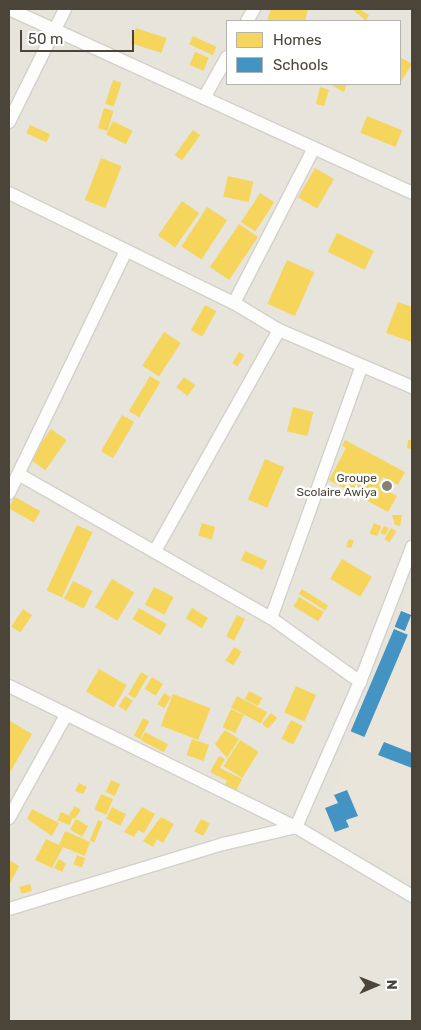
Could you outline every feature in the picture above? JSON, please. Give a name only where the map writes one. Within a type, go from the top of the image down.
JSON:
[{"type":"street","points":[[9,9],[53,31],[412,193]]},
{"type":"street","points":[[9,122],[65,9]]},
{"type":"street","points":[[248,20],[254,9]]},
{"type":"street","points":[[204,98],[226,59]]},
{"type":"street","points":[[234,303],[314,148]]},
{"type":"street","points":[[9,193],[125,253],[234,303],[279,330],[361,368],[412,387]]},
{"type":"street","points":[[9,493],[20,475],[125,253]]},
{"type":"street","points":[[155,551],[279,330]]},
{"type":"street","points":[[271,618],[361,368]]},
{"type":"street","points":[[20,475],[271,618],[360,682]]},
{"type":"street","points":[[296,827],[360,682],[412,547]]},
{"type":"street","points":[[9,686],[65,717],[296,827],[412,896]]},
{"type":"street","points":[[9,818],[65,717]]},
{"type":"street","points":[[9,909],[224,844],[296,827]]},
{"type":"shaded area","points":[[9,9],[412,9],[412,1021],[9,1021]]},
{"type":"shaded area","points":[[409,587],[412,588],[412,879],[323,831],[319,823],[357,734]]},
{"type":"building: Homes","points":[[271,9],[308,9],[305,20],[267,20]]},
{"type":"building: Homes","points":[[352,9],[359,9],[369,15],[365,20]]},
{"type":"building: Homes","points":[[136,28],[166,38],[161,53],[131,43]]},
{"type":"building: Homes","points":[[193,36],[217,47],[213,55],[189,44]]},
{"type":"building: Homes","points":[[195,52],[209,58],[203,71],[190,65]]},
{"type":"building: Homes","points":[[401,58],[412,64],[401,81]]},
{"type":"building: Homes","points":[[113,80],[122,83],[114,107],[105,104]]},
{"type":"building: Homes","points":[[331,85],[347,85],[344,92]]},
{"type":"building: Homes","points":[[320,87],[329,90],[324,106],[316,104]]},
{"type":"building: Homes","points":[[104,108],[114,111],[107,131],[98,128]]},
{"type":"building: Homes","points":[[367,116],[402,130],[395,147],[360,133]]},
{"type":"building: Homes","points":[[113,121],[133,131],[126,144],[106,134]]},
{"type":"building: Homes","points":[[30,125],[50,134],[46,142],[26,133]]},
{"type":"building: Homes","points":[[193,130],[200,135],[182,160],[175,155]]},
{"type":"building: Homes","points":[[101,158],[122,166],[105,208],[85,200]]},
{"type":"building: Homes","points":[[315,168],[334,179],[317,208],[298,197]]},
{"type":"building: Homes","points":[[228,176],[253,182],[249,202],[223,196]]},
{"type":"building: Homes","points":[[260,193],[274,202],[255,232],[241,222]]},
{"type":"building: Homes","points":[[182,201],[199,213],[175,247],[158,235]]},
{"type":"building: Homes","points":[[207,207],[227,220],[202,259],[181,246]]},
{"type":"building: Homes","points":[[239,224],[258,237],[229,280],[210,267]]},
{"type":"building: Homes","points":[[337,233],[374,251],[365,270],[328,252]]},
{"type":"building: Homes","points":[[287,260],[314,272],[295,316],[267,304]]},
{"type":"building: Homes","points":[[398,302],[412,307],[412,342],[386,333]]},
{"type":"building: Homes","points":[[205,305],[216,311],[202,337],[191,330]]},
{"type":"building: Homes","points":[[164,332],[181,343],[159,376],[142,366]]},
{"type":"building: Homes","points":[[239,352],[244,355],[237,366],[232,363]]},
{"type":"building: Homes","points":[[150,376],[160,382],[139,417],[129,411]]},
{"type":"building: Homes","points":[[184,377],[195,385],[188,396],[176,388]]},
{"type":"building: Homes","points":[[293,407],[313,412],[307,436],[287,431]]},
{"type":"building: Homes","points":[[122,415],[134,422],[113,458],[101,451]]},
{"type":"building: Homes","points":[[51,429],[67,440],[45,470],[30,459]]},
{"type":"building: Homes","points":[[345,440],[405,472],[398,485],[383,477],[378,486],[397,496],[388,512],[329,480],[346,448],[342,446]]},
{"type":"building: Homes","points":[[408,440],[412,440],[412,449],[407,448]]},
{"type":"building: Homes","points":[[265,459],[284,467],[267,508],[248,500]]},
{"type":"building: Homes","points":[[15,497],[40,511],[34,522],[9,509]]},
{"type":"building: Homes","points":[[392,515],[402,515],[400,526],[395,525]]},
{"type":"building: Homes","points":[[202,523],[215,527],[212,540],[198,535]]},
{"type":"building: Homes","points":[[374,523],[381,526],[377,536],[370,533]]},
{"type":"building: Homes","points":[[77,525],[92,532],[62,597],[47,590]]},
{"type":"building: Homes","points":[[384,526],[389,528],[385,535],[380,533]]},
{"type":"building: Homes","points":[[391,528],[396,531],[389,542],[384,539]]},
{"type":"building: Homes","points":[[349,539],[354,541],[351,548],[346,547]]},
{"type":"building: Homes","points":[[245,551],[267,561],[263,570],[241,560]]},
{"type":"building: Homes","points":[[342,559],[372,577],[360,597],[330,579]]},
{"type":"building: Homes","points":[[112,579],[134,592],[117,621],[95,607]]},
{"type":"building: Homes","points":[[73,581],[93,591],[84,609],[64,599]]},
{"type":"building: Homes","points":[[154,587],[174,597],[165,615],[145,605]]},
{"type":"building: Homes","points":[[302,589],[328,605],[325,611],[299,594]]},
{"type":"building: Homes","points":[[299,597],[324,612],[318,621],[293,606]]},
{"type":"building: Homes","points":[[139,608],[167,624],[160,635],[132,619]]},
{"type":"building: Homes","points":[[192,608],[208,618],[202,628],[186,618]]},
{"type":"building: Homes","points":[[23,609],[32,615],[20,633],[11,626]]},
{"type":"building: Homes","points":[[237,615],[245,619],[234,640],[226,636]]},
{"type":"building: Homes","points":[[234,647],[242,652],[233,665],[226,661]]},
{"type":"building: Homes","points":[[99,669],[127,685],[114,708],[86,692]]},
{"type":"building: Homes","points":[[141,672],[148,676],[135,699],[128,695]]},
{"type":"building: Homes","points":[[152,677],[163,684],[156,696],[145,689]]},
{"type":"building: Homes","points":[[296,686],[316,695],[304,721],[284,712]]},
{"type":"building: Homes","points":[[249,691],[262,698],[258,706],[245,699]]},
{"type":"building: Homes","points":[[164,693],[171,697],[164,708],[158,704]]},
{"type":"building: Homes","points":[[173,694],[210,708],[198,740],[161,726]]},
{"type":"building: Homes","points":[[125,696],[133,701],[126,711],[119,706]]},
{"type":"building: Homes","points":[[237,696],[267,712],[261,723],[231,707]]},
{"type":"building: Homes","points":[[231,709],[244,715],[235,733],[223,727]]},
{"type":"building: Homes","points":[[271,713],[277,718],[268,729],[262,724]]},
{"type":"building: Homes","points":[[143,718],[149,721],[140,739],[134,736]]},
{"type":"building: Homes","points":[[291,720],[303,726],[293,745],[281,739]]},
{"type":"building: Homes","points":[[10,721],[32,734],[9,774],[9,723]]},
{"type":"building: Homes","points":[[225,730],[239,739],[227,758],[215,744]]},
{"type":"building: Homes","points":[[145,732],[168,744],[164,752],[141,740]]},
{"type":"building: Homes","points":[[192,739],[209,745],[203,761],[186,755]]},
{"type":"building: Homes","points":[[240,740],[259,752],[242,778],[224,766]]},
{"type":"building: Homes","points":[[219,756],[225,759],[220,768],[242,779],[235,793],[224,787],[227,781],[210,772]]},
{"type":"building: Homes","points":[[111,780],[120,784],[115,796],[106,792]]},
{"type":"building: Homes","points":[[79,783],[87,787],[83,794],[75,791]]},
{"type":"building: Homes","points":[[101,794],[113,799],[106,815],[94,810]]},
{"type":"building: Homes","points":[[75,806],[81,810],[75,819],[69,815]]},
{"type":"building: Homes","points":[[112,807],[126,814],[120,826],[106,819]]},
{"type":"building: Homes","points":[[142,807],[155,814],[144,833],[138,830],[134,837],[124,832]]},
{"type":"building: Homes","points":[[32,809],[59,823],[52,836],[27,819]]},
{"type":"building: Homes","points":[[61,812],[73,817],[69,825],[57,820]]},
{"type":"building: Homes","points":[[161,817],[174,824],[163,843],[157,839],[153,847],[143,841]]},
{"type":"building: Homes","points":[[76,819],[88,826],[82,836],[70,829]]},
{"type":"building: Homes","points":[[201,819],[210,824],[203,836],[194,831]]},
{"type":"building: Homes","points":[[98,820],[103,822],[94,842],[90,840]]},
{"type":"building: Homes","points":[[65,831],[90,842],[85,856],[63,847],[52,868],[35,860],[46,839],[59,845]]},
{"type":"building: Homes","points":[[77,855],[85,858],[82,868],[73,864]]},
{"type":"building: Homes","points":[[59,859],[66,864],[62,872],[54,868]]},
{"type":"building: Homes","points":[[11,861],[19,866],[9,885],[9,864]]},
{"type":"building: Homes","points":[[30,884],[32,891],[21,894],[19,887]]},
{"type":"building: Schools","points":[[401,611],[411,615],[405,631],[395,627]]},
{"type":"building: Schools","points":[[394,629],[408,635],[364,737],[351,731]]},
{"type":"building: Schools","points":[[384,742],[412,753],[412,768],[378,755]]},
{"type":"building: Schools","points":[[347,790],[358,816],[346,820],[349,827],[335,832],[325,808],[338,803],[334,795]]},
{"type":"place","name":"Groupe Scolaire Awiya","points":[[387,486]]}]
